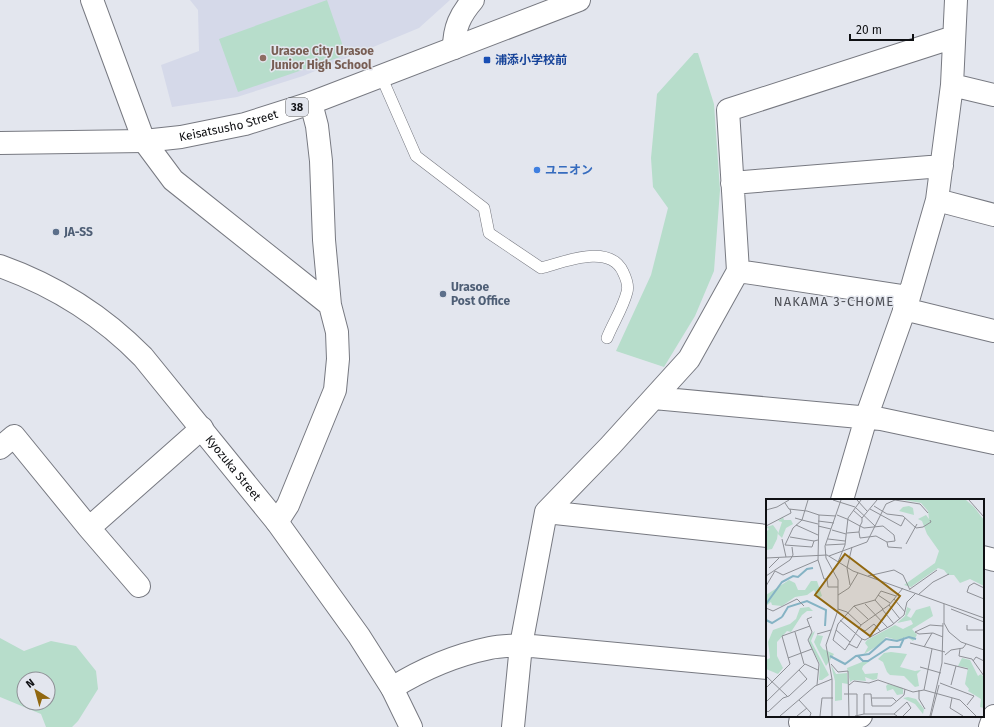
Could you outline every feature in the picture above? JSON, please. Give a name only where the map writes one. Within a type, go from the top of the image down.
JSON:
[{"type":"street","points":[[92,0],[144,141],[172,180],[330,306]]},
{"type":"street","points":[[454,48],[457,22],[462,12],[473,0]]},
{"type":"street","name":"Keisatsusho Street","points":[[0,143],[144,141],[182,137],[244,124],[311,103],[579,0]]},
{"type":"street","points":[[842,499],[866,418],[907,303],[937,200],[952,85],[956,0]]},
{"type":"street","points":[[513,727],[521,645],[546,512],[689,359],[738,271],[728,110],[954,37]]},
{"type":"street","points":[[952,85],[994,95]]},
{"type":"street","points":[[277,522],[288,505],[335,390],[338,359],[337,332],[330,306],[324,240],[321,161],[317,126],[311,103]]},
{"type":"street","points":[[732,183],[942,166]]},
{"type":"street","points":[[937,200],[994,215]]},
{"type":"street","name":"Kyozuka Street","points":[[0,266],[57,292],[90,312],[118,332],[143,357],[277,522],[359,636],[392,688],[411,727]]},
{"type":"street","points":[[738,271],[907,303],[994,331]]},
{"type":"street","points":[[654,398],[881,420],[994,444]]},
{"type":"street","points":[[89,528],[202,428]]},
{"type":"street","points":[[0,448],[14,436],[89,528],[140,586]]},
{"type":"street","points":[[546,512],[766,536]]},
{"type":"street","points":[[984,557],[994,560]]},
{"type":"street","points":[[392,688],[410,678],[464,655],[491,648],[521,645],[766,668]]},
{"type":"street","points":[[990,727],[994,716]]},
{"type":"street","points":[[800,722],[851,717]]},
{"type":"lane","points":[[381,76],[416,156],[484,208],[489,233],[541,268],[597,255],[612,259],[622,268],[627,280],[627,292],[607,338]]},
{"type":"shaded area","name":"Urasoe City Urasoe Junior High School","points":[[190,0],[450,0],[419,28],[303,76],[237,97],[172,107],[161,65],[199,51],[198,10]]},
{"type":"green space","points":[[327,0],[346,55],[238,92],[219,39]]},
{"type":"green space","points":[[694,53],[698,53],[714,104],[720,190],[714,271],[695,316],[664,367],[616,351],[651,275],[668,208],[653,187],[651,158],[657,94]]},
{"type":"green space","points":[[0,638],[24,651],[51,641],[76,646],[96,671],[98,689],[78,721],[72,727],[46,727],[41,714],[34,711],[56,711],[56,671],[16,671],[16,704],[0,697]]},
{"type":"place","name":"Urasoe City Urasoe Junior High School","points":[[263,58]]},
{"type":"place","name":"浦添小学校前","points":[[487,60]]},
{"type":"place","name":"ユニオン","points":[[537,170]]},
{"type":"place","name":"JA-SS","points":[[56,232]]},
{"type":"place","name":"Urasoe Post Office","points":[[443,294]]},
{"type":"district","name":"NAKAMA 3-CHOME","points":[[834,301]]}]
